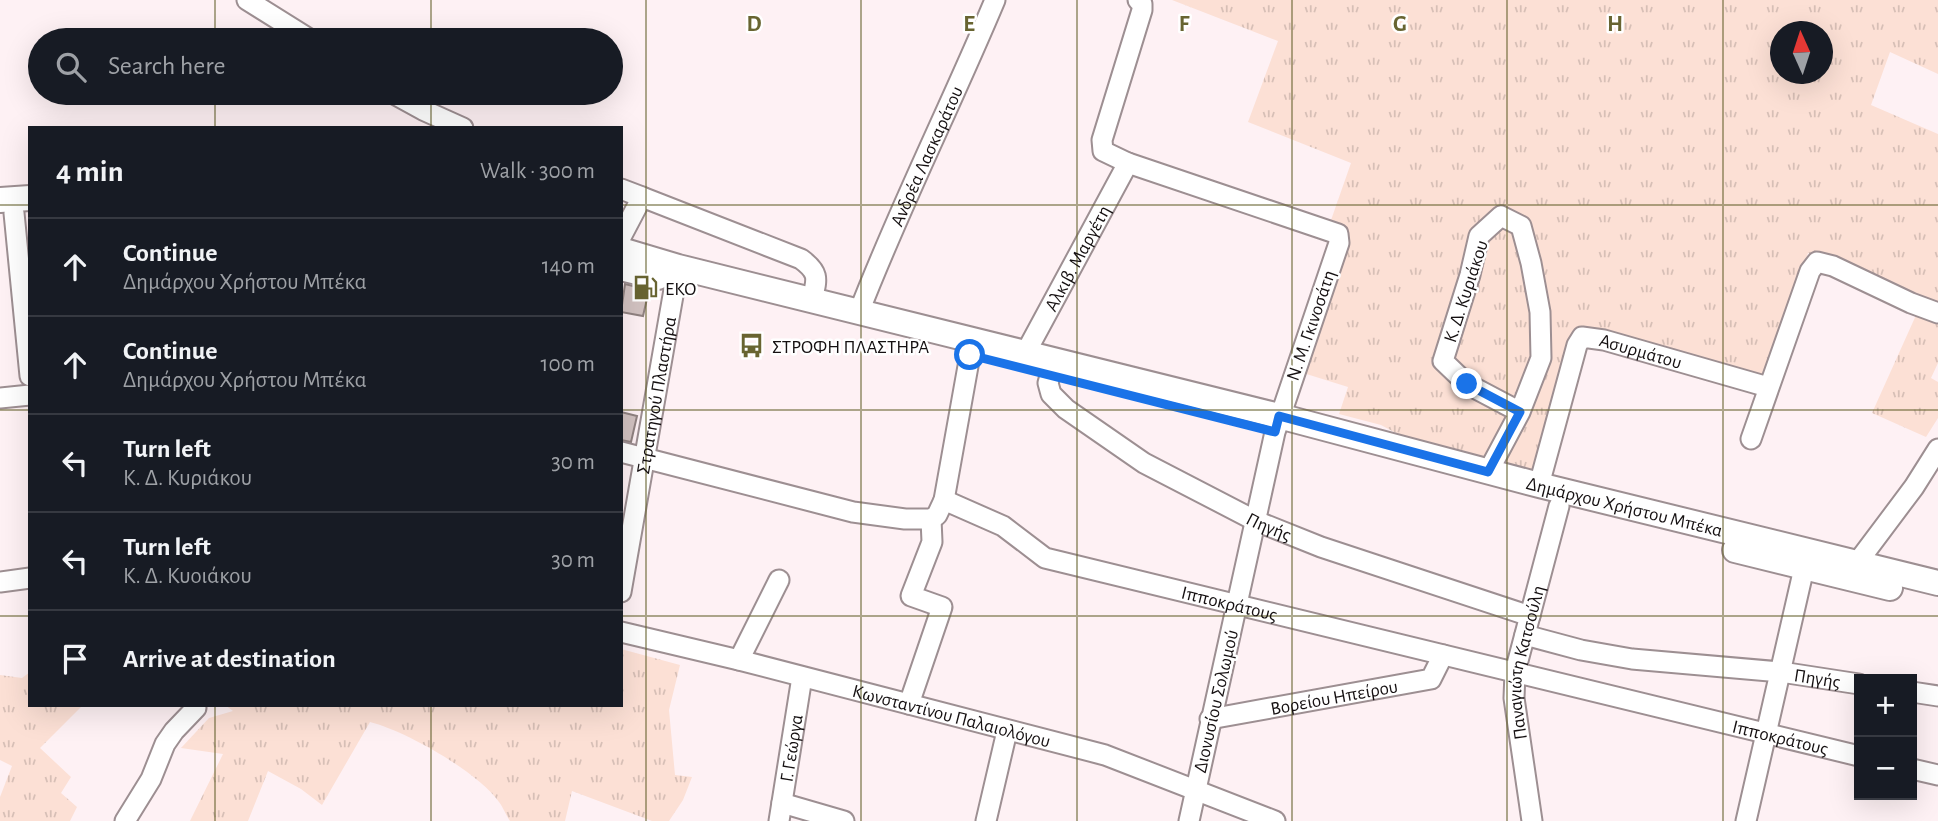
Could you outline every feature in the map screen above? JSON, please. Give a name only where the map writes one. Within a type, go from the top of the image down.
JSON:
[{"type":"main road","name":"Δημάρχου Χρήστου Μπέκα","points":[[623,251],[677,274],[970,355],[1050,376],[1488,472],[1806,559],[1938,600]]},
{"type":"main road","name":"Δημάρχου Χρήστου Μπέκα","points":[[623,268],[677,274],[812,300],[1026,352],[1559,506],[1806,559],[1857,563],[1938,583]]},
{"type":"street","points":[[247,0],[292,28]]},
{"type":"street","name":"Ανδρέα Λασκαράτου","points":[[859,312],[891,231],[954,98],[995,0]]},
{"type":"street","points":[[1128,163],[1106,154],[1102,148],[1102,140],[1142,10],[1143,4],[1138,0]]},
{"type":"street","points":[[414,105],[459,126]]},
{"type":"street","name":"Ν. Μ. Γκινοσάτη","points":[[1128,163],[1338,234],[1339,243],[1277,424]]},
{"type":"street","name":"Αλκιβ. Μαργέτη","points":[[1026,352],[1128,163]]},
{"type":"street","points":[[623,190],[801,259],[813,268],[817,278],[812,300]]},
{"type":"street","points":[[623,233],[642,197]]},
{"type":"street","points":[[15,208],[28,354]]},
{"type":"street","name":"Κ. Δ. Κυριάκου","points":[[1488,472],[1520,412],[1541,358],[1540,312],[1521,226],[1501,216],[1479,236],[1443,362],[1467,384],[1520,412]]},
{"type":"street","points":[[1751,439],[1810,271],[1817,262],[1833,265],[1910,303],[1938,313]]},
{"type":"street","name":"Στρατηγού Πλαστήρα","points":[[623,581],[677,274]]},
{"type":"street","name":"Ασυρμάτου","points":[[1539,485],[1577,345],[1582,337],[1604,340],[1768,387]]},
{"type":"street","points":[[623,452],[853,512],[905,519],[931,519],[937,515],[944,500],[970,355]]},
{"type":"street","name":"Πηγής","points":[[1050,376],[1048,383],[1051,394],[1066,409],[1144,463],[1256,521],[1321,547],[1530,616]]},
{"type":"street","points":[[0,398],[28,395]]},
{"type":"street","name":"Διονυσίου Σολωμού","points":[[1189,821],[1277,424]]},
{"type":"street","points":[[1857,563],[1914,487],[1938,449]]},
{"type":"street","name":"Ιπποκράτους","points":[[944,500],[1003,526],[1045,558],[1854,755]]},
{"type":"street","name":"Παναγιώτη Κατσούλη","points":[[1532,821],[1514,698],[1515,672],[1559,506]]},
{"type":"street","points":[[909,704],[942,607],[911,596],[932,542],[931,519]]},
{"type":"street","points":[[1746,821],[1806,559]]},
{"type":"street","points":[[1,586],[28,579]]},
{"type":"street","points":[[740,660],[779,580]]},
{"type":"street","name":"Κωνσταντίνου Παλαιολόγου","points":[[623,632],[740,660],[1105,755],[1275,821]]},
{"type":"street","name":"Πηγής","points":[[1525,635],[1581,650],[1632,659],[1781,672],[1854,683]]},
{"type":"street","name":"Βορείου Ηπείρου","points":[[1210,719],[1431,679],[1443,655]]},
{"type":"street","name":"Γ. Γεώργα","points":[[780,812],[802,677]]},
{"type":"street","points":[[1917,693],[1938,696]]},
{"type":"street","points":[[125,821],[151,779],[174,731],[196,708]]},
{"type":"street","points":[[986,821],[1007,731]]},
{"type":"street","points":[[1917,770],[1938,775]]},
{"type":"street","points":[[780,812],[844,821]]},
{"type":"green space","points":[[1172,0],[1938,0],[1938,74],[1890,52],[1871,105],[1938,134],[1938,363],[1931,378],[1938,382],[1938,418],[1926,437],[1872,413],[1917,313],[1808,253],[1770,376],[1577,329],[1536,471],[1405,438],[1381,425],[1339,414],[1348,387],[1300,372],[1348,230],[1330,223],[1351,163],[1248,122],[1278,41]]},
{"type":"green space","points":[[623,650],[680,665],[669,710],[675,775],[692,777],[683,800],[669,821],[652,821],[572,791],[565,821],[510,821],[489,790],[475,778],[421,743],[370,722],[322,805],[301,789],[268,771],[248,821],[190,821],[223,754],[181,748],[209,718],[233,711],[228,707],[623,707]]},
{"type":"green space","points":[[28,674],[28,707],[81,707],[40,748],[71,777],[61,793],[77,807],[70,821],[0,821],[0,797],[12,766],[0,760],[0,675],[22,678]]},
{"type":"building","points":[[625,284],[649,290],[643,316],[623,312]]},
{"type":"building","points":[[623,412],[637,416],[631,442],[623,440]]},
{"type":"place","name":"ΕΚΟ","points":[[645,288]]},
{"type":"place","name":"ΣΤΡΟΦΗ ΠΛΑΣΤΗΡΑ","points":[[752,346]]},
{"type":"route","points":[[970,355],[1275,432],[1279,416],[1488,472],[1520,412],[1467,384]]}]
